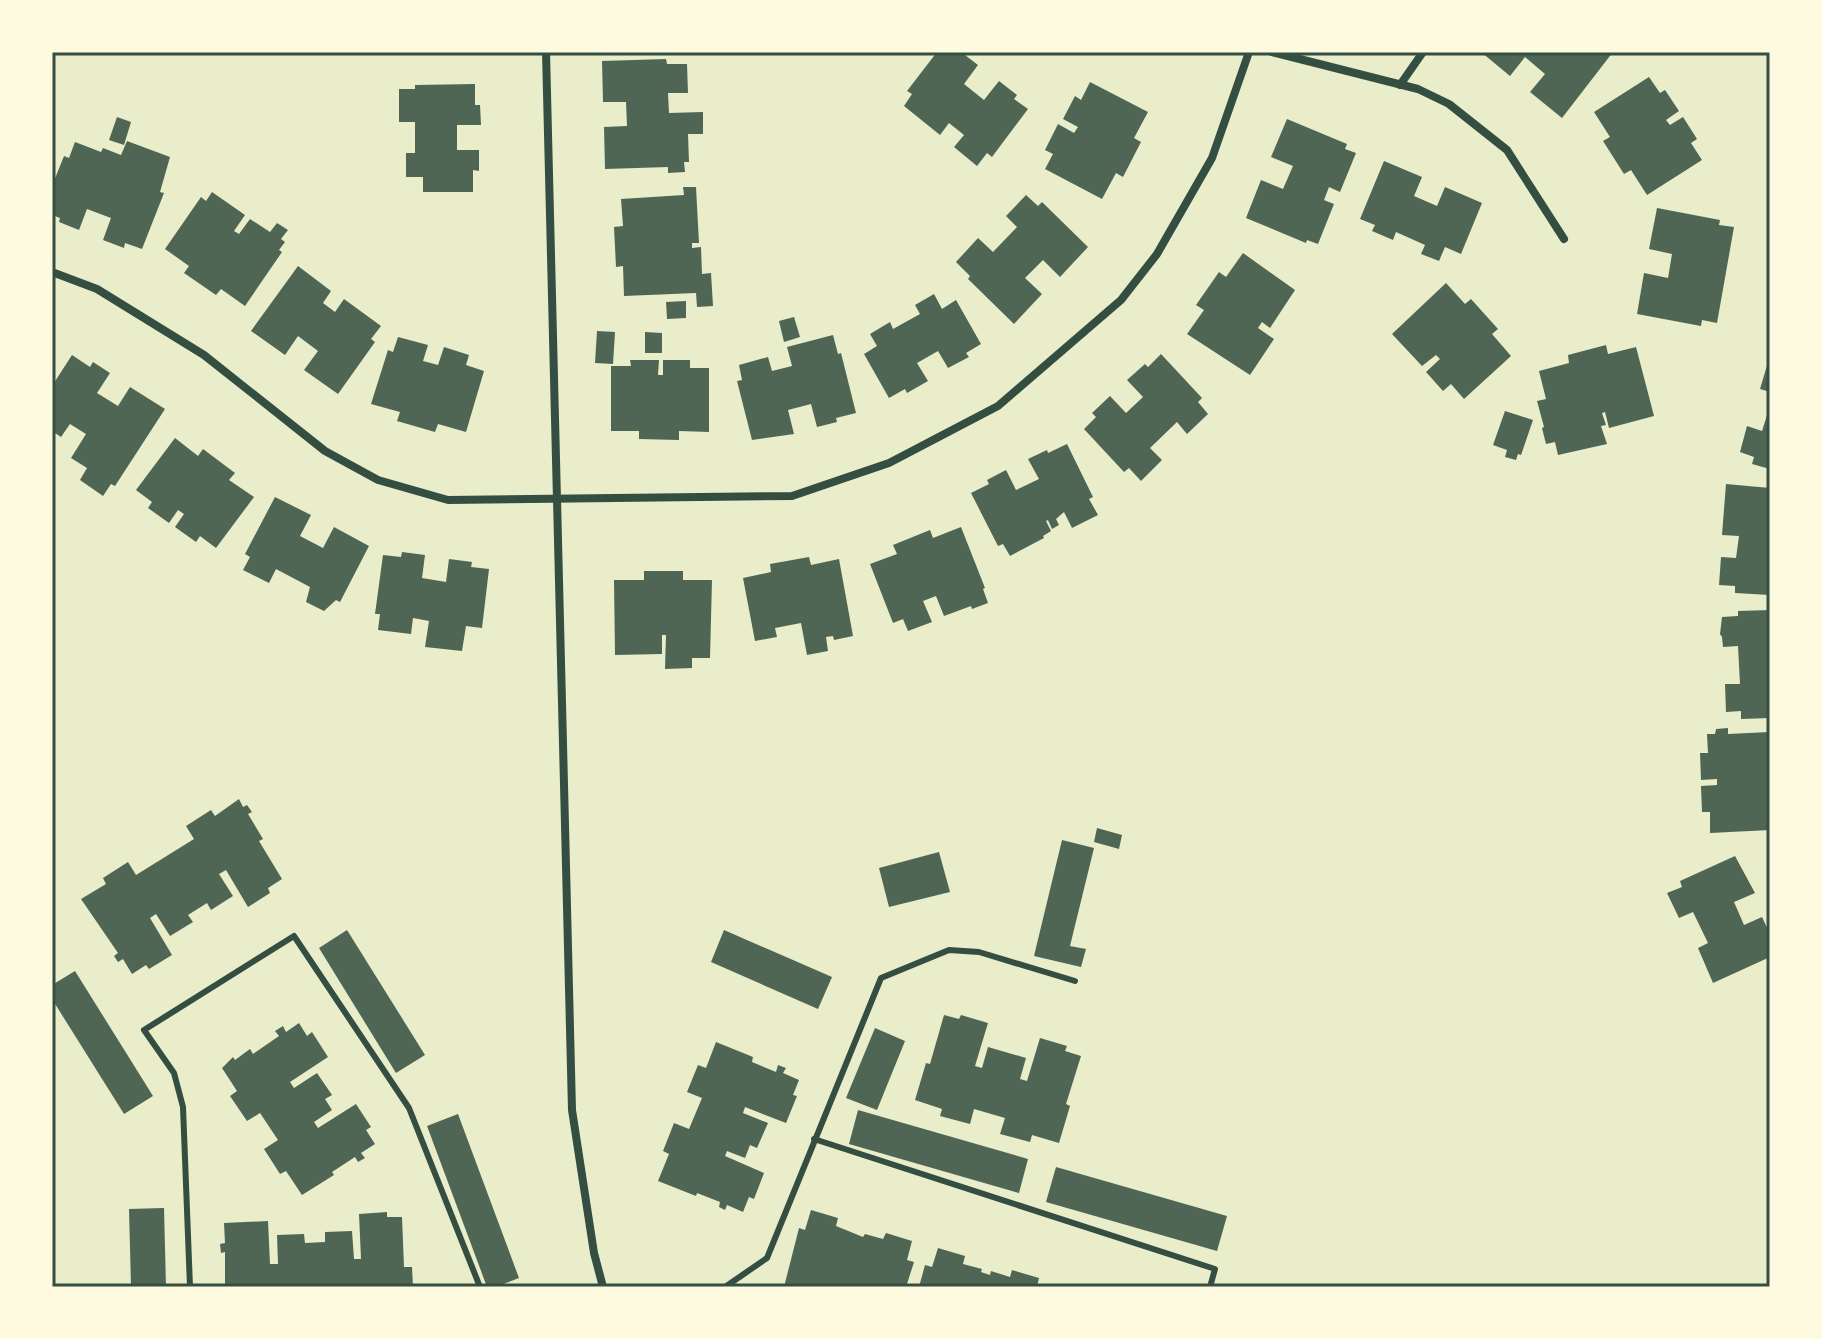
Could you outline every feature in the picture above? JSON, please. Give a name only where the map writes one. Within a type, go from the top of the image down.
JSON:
[{"type":"street","points":[[546,52],[572,1110],[594,1253],[603,1287]]},
{"type":"street","points":[[52,272],[97,289],[204,355],[325,451],[378,480],[448,500],[792,496],[889,463],[998,406],[1121,300],[1157,254],[1212,158],[1249,52]]},
{"type":"street","points":[[1272,52],[1418,89],[1449,104],[1507,150],[1564,239]]},
{"type":"street","points":[[1400,85],[1423,52]]},
{"type":"lane","points":[[190,1287],[183,1107],[174,1073],[144,1030],[294,936],[409,1108],[480,1287]]},
{"type":"lane","points":[[725,1287],[767,1258],[881,978],[949,950],[979,952],[1075,981]]},
{"type":"lane","points":[[814,1139],[1215,1269],[1210,1287]]},
{"type":"building","points":[[937,52],[954,52],[958,55],[961,52],[978,65],[964,84],[984,100],[999,81],[1017,95],[1014,99],[1028,109],[992,157],[987,153],[977,166],[954,147],[964,135],[949,123],[940,135],[904,106],[912,94],[907,91]]},
{"type":"building","points":[[1481,52],[1613,52],[1562,118],[1530,92],[1545,74],[1525,57],[1510,76]]},
{"type":"building","points":[[666,59],[667,64],[687,64],[688,93],[668,93],[669,113],[703,112],[703,134],[688,134],[689,162],[684,162],[685,172],[668,173],[668,167],[605,169],[604,127],[627,126],[626,102],[603,102],[602,61]]},
{"type":"building","points":[[1649,77],[1660,93],[1665,90],[1679,111],[1666,120],[1670,125],[1683,117],[1697,139],[1691,143],[1702,160],[1647,195],[1631,170],[1624,174],[1603,141],[1610,137],[1594,112]]},
{"type":"building","points":[[1090,82],[1148,112],[1134,138],[1141,142],[1123,177],[1116,173],[1102,199],[1045,169],[1053,154],[1045,150],[1058,124],[1074,133],[1078,127],[1063,119],[1075,96],[1081,100]]},
{"type":"building","points":[[475,84],[475,105],[480,105],[481,125],[457,125],[457,150],[479,150],[479,171],[473,170],[473,192],[423,192],[423,177],[406,177],[406,153],[415,153],[415,122],[399,122],[399,89],[415,89],[415,85]]},
{"type":"building","points":[[117,117],[131,122],[124,145],[109,140]]},
{"type":"building","points":[[1287,119],[1347,144],[1345,149],[1356,153],[1340,192],[1329,187],[1324,200],[1334,204],[1318,244],[1307,240],[1306,243],[1246,218],[1261,180],[1283,189],[1293,166],[1271,157]]},
{"type":"building","points":[[127,141],[170,157],[160,192],[164,193],[142,249],[125,243],[124,248],[103,240],[111,218],[87,209],[79,230],[59,222],[60,218],[52,215],[52,186],[64,156],[69,158],[75,142],[101,152],[103,148],[121,155]]},
{"type":"building","points":[[1384,161],[1422,177],[1414,196],[1437,206],[1445,187],[1482,203],[1461,254],[1445,247],[1439,261],[1421,254],[1425,245],[1396,232],[1393,240],[1372,231],[1375,225],[1360,219]]},
{"type":"building","points":[[683,187],[696,187],[699,243],[692,243],[692,248],[701,247],[702,274],[711,273],[713,306],[697,307],[696,293],[624,296],[623,266],[616,267],[614,227],[623,226],[621,199],[684,195]]},
{"type":"building","points":[[212,192],[245,215],[234,231],[239,234],[250,219],[270,232],[277,223],[288,230],[281,239],[285,242],[279,250],[282,252],[245,306],[221,289],[216,295],[184,273],[189,266],[165,249],[201,197],[206,201]]},
{"type":"building","points":[[1026,195],[1038,206],[1042,202],[1088,247],[1060,277],[1043,260],[1025,278],[1042,294],[1014,324],[968,279],[970,276],[956,262],[978,238],[993,252],[1017,227],[1006,216]]},
{"type":"building","points":[[1657,208],[1720,220],[1719,225],[1734,227],[1717,323],[1702,320],[1701,326],[1637,314],[1644,273],[1668,278],[1672,254],[1649,249]]},
{"type":"building","points":[[1243,253],[1295,290],[1270,328],[1262,322],[1258,328],[1274,339],[1250,375],[1187,334],[1204,310],[1196,305],[1219,272],[1226,277]]},
{"type":"building","points":[[298,266],[331,291],[323,303],[335,312],[344,299],[381,326],[371,339],[375,342],[338,394],[304,370],[318,351],[298,336],[285,355],[251,331]]},
{"type":"building","points":[[1446,283],[1465,304],[1471,299],[1498,329],[1492,334],[1511,356],[1464,399],[1451,384],[1443,391],[1426,372],[1440,359],[1436,355],[1422,366],[1392,334]]},
{"type":"building","points":[[934,294],[942,309],[956,300],[981,344],[966,353],[969,357],[948,368],[938,351],[917,363],[928,381],[907,393],[905,389],[889,398],[864,354],[877,346],[870,334],[890,322],[893,329],[920,314],[915,305]]},
{"type":"building","points":[[686,301],[686,318],[667,319],[666,302]]},
{"type":"building","points":[[794,317],[800,337],[784,342],[779,321]]},
{"type":"building","points":[[597,331],[615,332],[613,364],[595,363]]},
{"type":"building","points":[[645,332],[662,333],[662,353],[645,353]]},
{"type":"building","points":[[833,335],[838,354],[841,353],[856,413],[817,427],[811,404],[788,410],[794,434],[752,440],[737,381],[742,380],[739,365],[768,357],[772,371],[792,366],[787,347]]},
{"type":"building","points":[[398,337],[428,345],[423,361],[438,365],[444,347],[469,355],[466,365],[484,371],[466,432],[438,424],[435,432],[397,421],[400,412],[371,404],[388,350],[393,352]]},
{"type":"building","points":[[1606,345],[1608,354],[1636,347],[1654,416],[1609,428],[1605,412],[1602,413],[1606,425],[1601,426],[1607,444],[1558,455],[1555,442],[1546,444],[1542,428],[1537,401],[1546,399],[1539,371],[1569,363],[1568,355]]},
{"type":"building","points":[[1161,354],[1202,398],[1198,402],[1208,414],[1187,434],[1177,422],[1150,448],[1162,460],[1141,481],[1129,468],[1124,472],[1084,429],[1096,417],[1092,413],[1110,396],[1126,413],[1143,397],[1127,380],[1145,364],[1148,367]]},
{"type":"building","points":[[72,355],[90,367],[93,362],[110,373],[97,393],[118,406],[130,387],[165,409],[115,486],[111,484],[103,496],[80,480],[87,468],[71,458],[86,434],[70,424],[61,437],[52,431],[52,386]]},
{"type":"building","points":[[1770,359],[1770,392],[1760,389]]},
{"type":"building","points":[[630,360],[659,360],[658,375],[663,375],[663,360],[690,360],[690,368],[709,368],[709,432],[679,431],[679,440],[639,439],[639,431],[611,431],[611,366],[631,366]]},
{"type":"building","points":[[1769,409],[1770,469],[1752,464],[1754,457],[1740,452],[1747,426],[1762,431]]},
{"type":"building","points":[[1505,411],[1533,420],[1521,455],[1518,454],[1516,460],[1505,457],[1507,450],[1493,445]]},
{"type":"building","points":[[175,438],[198,456],[203,449],[235,473],[229,480],[254,497],[216,548],[200,536],[196,542],[175,527],[184,514],[178,510],[169,523],[148,508],[152,502],[136,490]]},
{"type":"building","points":[[1067,444],[1093,497],[1089,499],[1098,515],[1072,528],[1064,512],[1056,519],[1059,525],[1052,529],[1046,521],[1051,531],[1044,538],[1010,556],[1003,544],[998,546],[971,493],[1006,470],[1016,490],[1039,479],[1028,459]]},
{"type":"building","points":[[1726,484],[1770,488],[1770,595],[1735,593],[1735,586],[1719,585],[1721,557],[1736,558],[1739,536],[1722,535]]},
{"type":"building","points":[[275,497],[311,515],[300,536],[323,548],[334,527],[369,546],[340,602],[336,600],[324,611],[306,602],[310,587],[276,569],[269,583],[243,570],[250,557],[245,554]]},
{"type":"building","points":[[961,527],[988,603],[944,616],[936,596],[923,601],[932,622],[908,631],[903,619],[893,623],[870,564],[897,554],[893,545],[930,530],[933,538]]},
{"type":"building","points":[[402,552],[425,555],[422,578],[446,582],[449,559],[472,562],[471,567],[489,569],[482,628],[466,626],[462,651],[425,647],[429,621],[413,618],[411,634],[378,630],[380,614],[375,614],[383,555],[401,557]]},
{"type":"building","points":[[809,557],[811,565],[839,559],[853,636],[834,640],[833,636],[826,637],[828,651],[807,655],[801,623],[775,628],[777,637],[755,641],[743,578],[771,572],[770,564]]},
{"type":"building","points":[[644,571],[683,571],[683,580],[712,580],[710,658],[692,658],[692,668],[665,669],[666,635],[662,635],[662,654],[615,655],[614,580],[644,580]]},
{"type":"building","points":[[1770,610],[1770,718],[1741,719],[1741,711],[1726,712],[1725,684],[1740,684],[1738,646],[1723,647],[1720,634],[1722,617],[1738,616],[1738,611]]},
{"type":"building","points":[[1728,728],[1728,734],[1770,732],[1770,830],[1710,833],[1710,812],[1702,812],[1701,786],[1717,785],[1717,779],[1701,780],[1700,753],[1708,753],[1707,734]]},
{"type":"building","points":[[239,799],[243,807],[247,805],[252,812],[248,814],[263,839],[259,841],[282,879],[268,888],[270,893],[248,907],[226,870],[219,874],[233,896],[211,910],[207,903],[188,915],[193,922],[170,936],[156,914],[150,918],[172,955],[149,969],[146,965],[132,974],[123,959],[118,962],[114,956],[118,953],[81,899],[106,884],[103,878],[128,862],[136,875],[194,839],[186,826],[211,810],[215,816]]},
{"type":"building","points":[[1097,828],[1122,835],[1119,849],[1094,842]]},
{"type":"building","points":[[1062,840],[1094,848],[1070,946],[1086,949],[1081,967],[1034,956]]},
{"type":"building","points":[[939,852],[950,892],[889,907],[879,868]]},
{"type":"building","points":[[1735,856],[1755,893],[1734,902],[1744,925],[1762,917],[1770,934],[1767,940],[1770,957],[1713,983],[1698,948],[1708,943],[1693,912],[1679,918],[1667,893],[1682,887],[1680,881]]},
{"type":"building","points":[[347,930],[425,1055],[396,1073],[319,948]]},
{"type":"building","points":[[724,930],[832,977],[818,1009],[711,962]]},
{"type":"building","points":[[75,971],[153,1096],[124,1114],[52,999],[52,985]]},
{"type":"building","points":[[944,1015],[959,1019],[961,1015],[988,1023],[975,1066],[982,1068],[988,1047],[1026,1058],[1020,1079],[1027,1081],[1040,1038],[1067,1046],[1065,1051],[1081,1056],[1066,1104],[1070,1106],[1059,1143],[1032,1135],[1030,1142],[1000,1134],[1005,1118],[974,1109],[970,1124],[940,1116],[942,1109],[915,1100],[926,1063],[930,1064]]},
{"type":"building","points":[[299,1023],[307,1036],[312,1032],[328,1057],[290,1082],[294,1088],[317,1073],[332,1095],[325,1099],[332,1110],[314,1122],[318,1128],[356,1104],[371,1127],[366,1130],[375,1144],[361,1153],[365,1158],[358,1162],[355,1157],[302,1195],[286,1171],[280,1174],[264,1149],[278,1140],[260,1113],[247,1121],[230,1096],[237,1091],[222,1068],[233,1057],[235,1060],[250,1049],[253,1054],[279,1036],[275,1031],[283,1026],[286,1032]]},
{"type":"building","points":[[875,1028],[905,1041],[877,1110],[846,1098]]},
{"type":"building","points":[[716,1042],[753,1057],[752,1062],[776,1072],[778,1065],[786,1068],[783,1073],[799,1080],[793,1095],[797,1096],[786,1123],[745,1107],[743,1113],[768,1123],[757,1148],[750,1145],[745,1158],[727,1151],[725,1156],[764,1173],[754,1199],[749,1197],[743,1212],[727,1205],[725,1210],[719,1207],[720,1202],[658,1181],[669,1154],[663,1151],[674,1123],[689,1129],[702,1098],[687,1092],[698,1065],[706,1068]]},
{"type":"building","points":[[858,1110],[1028,1159],[1019,1193],[849,1144]]},
{"type":"building","points":[[458,1114],[519,1278],[495,1287],[487,1287],[427,1126]]},
{"type":"building","points":[[1056,1167],[1227,1216],[1217,1251],[1046,1202]]},
{"type":"building","points":[[164,1208],[166,1287],[131,1287],[129,1209]]},
{"type":"building","points":[[811,1210],[838,1218],[836,1226],[863,1237],[865,1234],[883,1239],[886,1233],[912,1241],[907,1260],[914,1262],[906,1287],[784,1287],[799,1228],[805,1230]]},
{"type":"building","points":[[387,1212],[387,1217],[402,1217],[404,1267],[412,1267],[413,1287],[225,1287],[225,1252],[221,1253],[220,1244],[225,1243],[224,1223],[268,1221],[270,1264],[278,1264],[277,1235],[304,1234],[305,1243],[325,1242],[325,1232],[352,1231],[354,1259],[361,1259],[359,1214]]},
{"type":"building","points":[[938,1248],[965,1256],[963,1264],[982,1269],[981,1272],[990,1275],[991,1271],[1010,1277],[1012,1270],[1039,1278],[1037,1287],[919,1287],[925,1265],[932,1267]]}]
